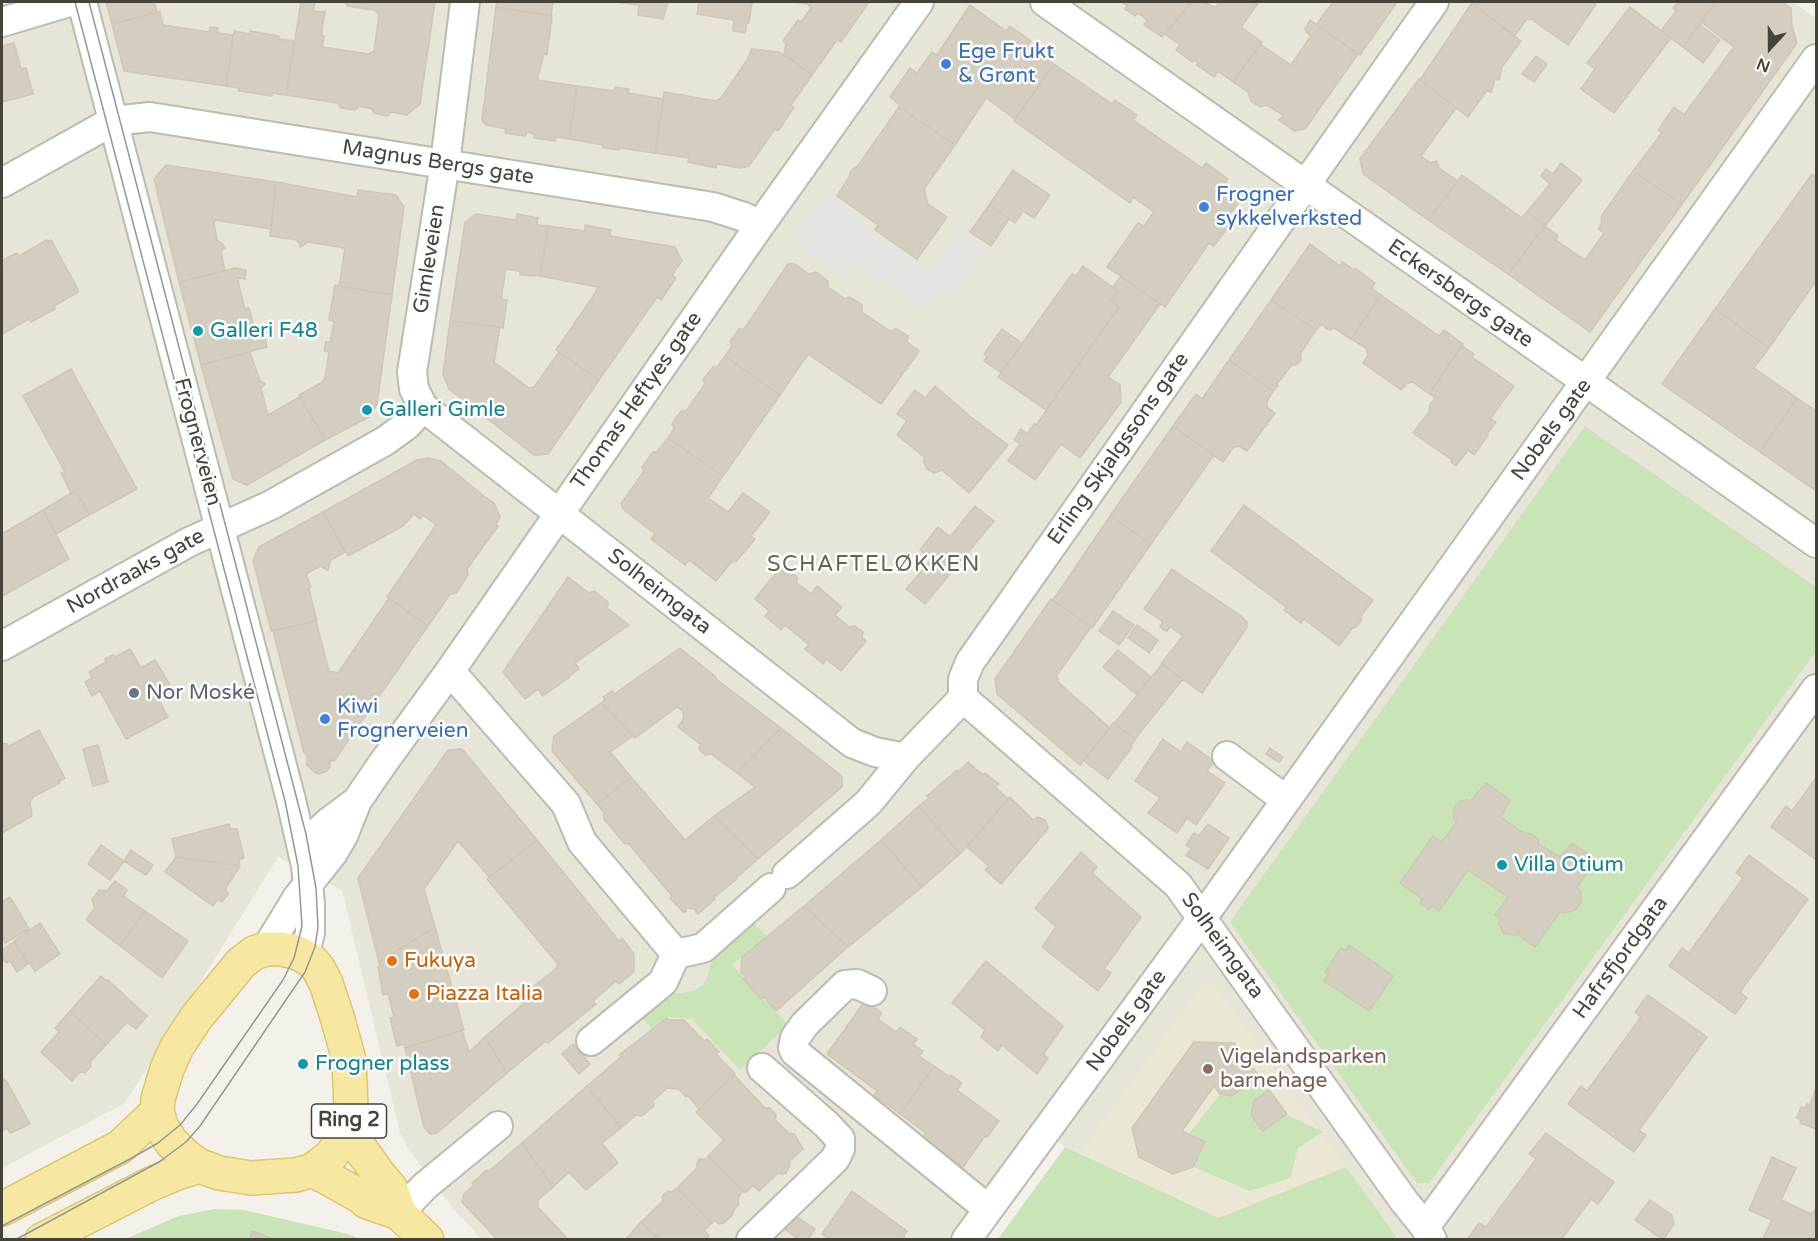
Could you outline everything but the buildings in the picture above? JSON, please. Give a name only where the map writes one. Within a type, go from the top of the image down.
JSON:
[{"type":"main road","points":[[304,956],[281,949],[266,949],[254,953],[241,963],[196,1018],[177,1047],[167,1069],[158,1099],[158,1112],[162,1128],[172,1143],[200,1166],[219,1173],[251,1178],[296,1175],[313,1170]]},
{"type":"main road","name":"Ring 2","points":[[304,956],[318,968],[326,983],[338,1020],[349,1060],[351,1107],[347,1130],[340,1143],[331,1156],[313,1170],[367,1202],[399,1213],[427,1239]]},
{"type":"main road","points":[[2,1209],[120,1147],[158,1112]]},
{"type":"main road","name":"Ring 2","points":[[347,1130],[391,1189],[399,1213]]},
{"type":"main road","points":[[42,1239],[151,1184],[200,1166]]},
{"type":"street","points":[[2,22],[69,2]]},
{"type":"street","name":"Frognerveien","points":[[82,2],[289,789],[308,884],[310,933],[304,956]]},
{"type":"street","name":"Gimleveien","points":[[423,407],[414,390],[412,372],[445,163],[465,2]]},
{"type":"street","name":"Thomas Heftyes gate","points":[[308,884],[333,853],[343,836],[357,801],[919,2]]},
{"type":"street","name":"Eckersbergs gate","points":[[1045,2],[1816,543]]},
{"type":"street","name":"Erling Skjalgssons gate","points":[[963,698],[963,679],[970,662],[1434,2]]},
{"type":"street","name":"Nobels gate","points":[[966,1239],[1202,918],[1816,59]]},
{"type":"street","name":"Magnus Bergs gate","points":[[113,121],[150,117],[445,163],[713,207],[760,225]]},
{"type":"street","points":[[2,183],[113,121]]},
{"type":"street","name":"Nordraaks gate","points":[[2,646],[189,542],[271,505],[385,441],[407,425],[423,407]]},
{"type":"street","name":"Solheimgata","points":[[423,407],[852,743],[875,753],[905,758]]},
{"type":"street","points":[[450,671],[566,804],[582,842],[676,954]]},
{"type":"street","name":"Hafrsfjordgata","points":[[1428,1233],[1816,689]]},
{"type":"street","points":[[676,954],[703,948],[868,803],[905,758],[963,698]]},
{"type":"street","name":"Solheimgata","points":[[963,698],[1178,885],[1428,1233]]},
{"type":"street","points":[[1227,756],[1286,800]]},
{"type":"street","name":"Thomas Heftyes gate","points":[[302,847],[330,821],[357,801]]},
{"type":"street","points":[[266,949],[308,884]]},
{"type":"street","points":[[591,1041],[663,982],[676,954]]},
{"type":"street","points":[[872,991],[857,984],[845,985],[805,1024],[795,1038],[793,1048],[795,1052],[988,1209]]},
{"type":"street","points":[[751,1239],[835,1159],[840,1149],[840,1139],[827,1125],[762,1068]]},
{"type":"street","points":[[399,1213],[425,1186],[498,1126]]},
{"type":"shaded area","points":[[2,2],[1793,2],[1816,18],[1816,1239],[1398,1239],[1219,1218],[1065,1147],[1035,1121],[953,1239],[482,1239],[456,1212],[409,1150],[400,1133],[342,890],[278,857],[125,1103],[2,1168]]},
{"type":"shaded area","points":[[826,194],[873,225],[870,230],[929,273],[960,230],[984,248],[961,287],[918,308],[856,263],[846,278],[792,241]]},
{"type":"shaded area","name":"Vigelandsparken barnehage","points":[[1213,983],[1346,1167],[1219,1218],[1079,1154],[1203,984]]},
{"type":"green space","points":[[1585,426],[1816,587],[1816,651],[1429,1183],[1417,1183],[1230,922]]},
{"type":"green space","points":[[752,921],[766,936],[732,965],[788,1025],[740,1070],[692,1019],[669,1017],[653,1030],[641,1016],[666,994],[683,993],[702,986],[707,978],[714,953]]},
{"type":"green space","points":[[1259,1076],[1270,1091],[1255,1101],[1250,1115],[1263,1130],[1287,1115],[1323,1132],[1298,1148],[1290,1178],[1250,1191],[1194,1167],[1205,1144],[1189,1134],[1220,1094],[1232,1096]]},
{"type":"green space","points":[[1065,1147],[1219,1218],[1346,1167],[1398,1239],[998,1239]]},
{"type":"green space","points":[[215,1209],[244,1210],[348,1234],[359,1239],[123,1240],[179,1216]]},
{"type":"tram line","points":[[2,1226],[130,1159],[158,1143],[180,1125],[283,980],[294,958],[302,926],[298,866],[285,801],[75,2]]},
{"type":"tram line","points":[[15,1240],[159,1162],[186,1142],[200,1126],[305,972],[315,947],[318,927],[316,888],[306,834],[89,2]]},
{"type":"place","name":"Ege Frukt & Grønt","points":[[946,64]]},
{"type":"place","name":"Frogner sykkelverksted","points":[[1204,207]]},
{"type":"place","name":"Galleri F48","points":[[198,331]]},
{"type":"place","name":"Galleri Gimle","points":[[367,410]]},
{"type":"place","name":"Nor Moské","points":[[134,693]]},
{"type":"place","name":"Kiwi Frognerveien","points":[[325,719]]},
{"type":"place","name":"Villa Otium","points":[[1502,865]]},
{"type":"place","name":"Fukuya","points":[[392,961]]},
{"type":"place","name":"Piazza Italia","points":[[414,994]]},
{"type":"place","name":"Frogner plass","points":[[303,1064]]},
{"type":"place","name":"Vigelandsparken barnehage","points":[[1208,1069]]},
{"type":"district","name":"SCHAFTELØKKEN","points":[[874,565]]}]
